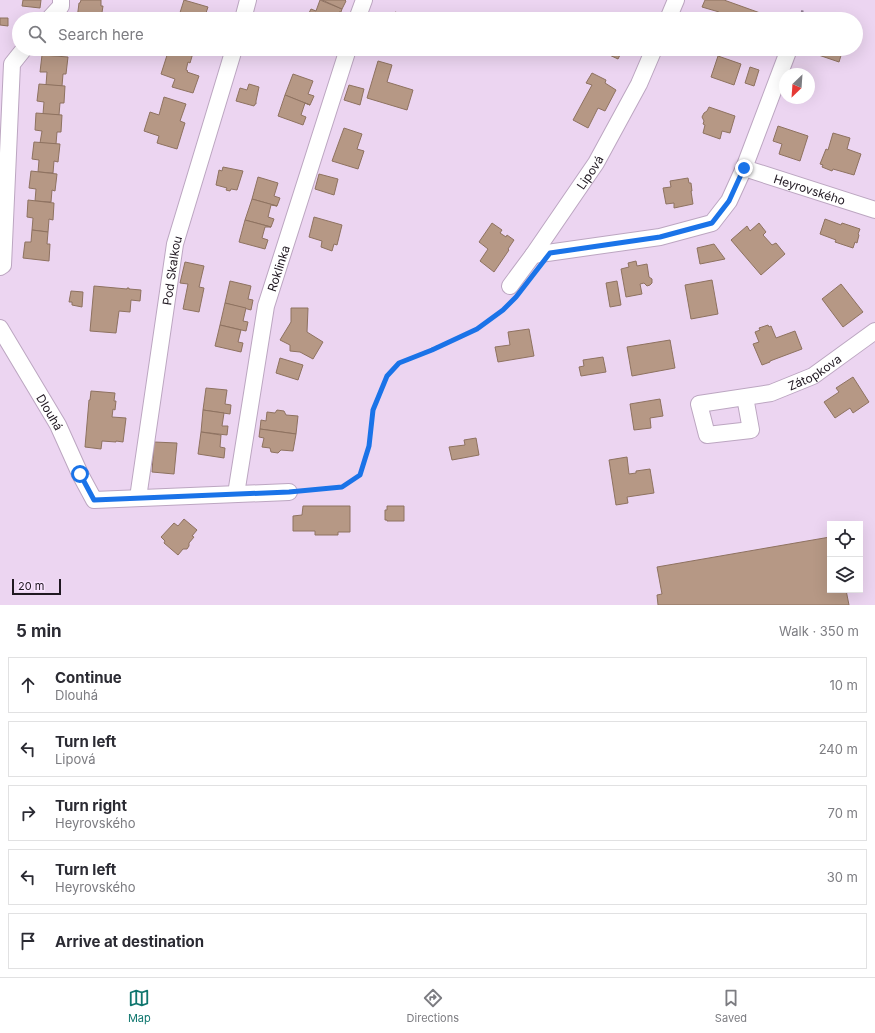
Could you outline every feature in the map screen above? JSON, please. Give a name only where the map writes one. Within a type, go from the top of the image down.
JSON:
[{"type":"street","points":[[55,12],[60,6],[61,0]]},
{"type":"street","points":[[245,12],[248,0]]},
{"type":"street","points":[[360,12],[364,0]]},
{"type":"street","points":[[671,12],[676,0]]},
{"type":"street","points":[[0,267],[3,265],[12,64],[18,56]]},
{"type":"street","name":"Pod Skalkou","points":[[138,498],[175,244],[232,56]]},
{"type":"street","name":"Roklinka","points":[[236,494],[266,306],[346,56]]},
{"type":"street","name":"Lipová","points":[[511,294],[533,255],[596,163],[639,84],[651,56]]},
{"type":"street","points":[[533,255],[660,237],[712,223],[729,201],[744,168],[786,56]]},
{"type":"street","name":"Heyrovského","points":[[744,168],[875,210]]},
{"type":"street","name":"Dlouhá","points":[[0,328],[58,425],[80,474],[94,500],[138,498]]},
{"type":"street","name":"Zátopkova","points":[[745,397],[770,393],[813,376],[875,331]]},
{"type":"street","points":[[138,498],[289,492]]},
{"type":"path","points":[[289,492],[342,487],[360,475],[369,446],[373,410],[387,376],[399,363],[432,350],[477,329],[503,310],[511,294]]},
{"type":"building","points":[[23,0],[41,0],[40,8],[22,6]]},
{"type":"building","points":[[81,0],[101,0],[101,6],[103,6],[102,12],[78,12]]},
{"type":"building","points":[[184,0],[208,7],[206,12],[180,12]]},
{"type":"building","points":[[320,0],[342,9],[341,12],[310,12],[311,9],[316,11]]},
{"type":"building","points":[[322,0],[345,0],[346,1],[342,9]]},
{"type":"building","points":[[705,0],[724,0],[757,12],[719,12],[702,7]]},
{"type":"building","points":[[0,18],[8,18],[8,26],[0,25]]},
{"type":"building","points":[[42,56],[68,57],[66,74],[63,74],[62,86],[46,85],[47,72],[40,72]]},
{"type":"building","points":[[167,56],[192,56],[190,63],[188,62],[186,70],[188,71],[187,72],[199,76],[193,93],[172,87],[175,79],[161,74]]},
{"type":"building","points":[[612,56],[620,56],[618,59]]},
{"type":"building","points":[[718,56],[741,64],[734,85],[711,77]]},
{"type":"building","points":[[821,56],[841,56],[839,62]]},
{"type":"building","points":[[378,61],[392,65],[387,82],[413,90],[407,110],[367,98]]},
{"type":"building","points":[[750,67],[759,70],[754,86],[745,83]]},
{"type":"building","points":[[592,73],[606,80],[605,83],[616,90],[605,111],[598,108],[588,128],[573,120],[592,85],[586,83]]},
{"type":"building","points":[[293,74],[313,81],[308,94],[314,96],[310,105],[285,95]]},
{"type":"building","points":[[39,84],[65,86],[64,103],[60,103],[59,115],[43,114],[44,102],[37,101]]},
{"type":"building","points":[[249,84],[259,87],[256,104],[254,106],[236,101],[240,88],[247,90]]},
{"type":"building","points":[[349,85],[364,89],[360,105],[344,100]]},
{"type":"building","points":[[285,95],[305,103],[301,115],[306,117],[303,125],[278,116]]},
{"type":"building","points":[[164,97],[186,104],[180,121],[185,123],[177,149],[157,143],[159,136],[144,131],[150,112],[159,115]]},
{"type":"building","points":[[709,107],[735,116],[730,133],[722,131],[720,139],[703,133],[705,125],[703,124],[704,121],[702,117]]},
{"type":"building","points":[[36,113],[62,115],[61,132],[57,132],[56,144],[40,143],[42,131],[35,130]]},
{"type":"building","points":[[778,126],[808,136],[800,161],[779,154],[782,144],[773,141]]},
{"type":"building","points":[[344,128],[362,134],[357,149],[364,151],[358,169],[332,161]]},
{"type":"building","points":[[833,133],[850,138],[847,149],[861,154],[854,175],[833,169],[832,171],[822,167],[823,165],[820,164],[826,149],[828,150]]},
{"type":"building","points":[[34,142],[60,144],[58,162],[54,161],[53,173],[38,172],[39,160],[32,159]]},
{"type":"building","points":[[223,167],[243,171],[237,190],[231,189],[230,191],[226,190],[227,188],[216,185],[219,170],[222,171]]},
{"type":"building","points":[[31,171],[57,174],[55,191],[52,190],[51,202],[35,201],[36,189],[29,188]]},
{"type":"building","points":[[319,174],[338,179],[334,195],[315,189]]},
{"type":"building","points":[[258,177],[278,183],[274,196],[280,198],[277,206],[252,199]]},
{"type":"building","points":[[688,178],[689,183],[691,183],[693,204],[674,208],[674,203],[666,204],[663,188],[671,187],[670,181]]},
{"type":"building","points":[[252,199],[277,206],[271,205],[268,217],[274,219],[271,227],[245,220]]},
{"type":"building","points":[[28,200],[54,203],[53,220],[49,219],[48,232],[32,230],[33,218],[27,217]]},
{"type":"building","points":[[314,217],[342,225],[337,245],[334,244],[332,251],[321,247],[322,241],[309,237]]},
{"type":"building","points":[[825,219],[841,225],[842,223],[860,229],[857,243],[855,242],[853,248],[835,242],[836,240],[820,234]]},
{"type":"building","points":[[245,220],[271,227],[265,227],[262,238],[268,240],[265,249],[239,242]]},
{"type":"building","points":[[492,223],[502,230],[500,233],[506,237],[507,235],[514,240],[494,272],[480,261],[488,249],[479,242]]},
{"type":"building","points":[[759,223],[766,232],[763,235],[772,245],[776,243],[785,254],[761,275],[731,240],[747,226],[750,231]]},
{"type":"building","points":[[32,230],[48,232],[47,244],[50,244],[49,261],[23,258],[25,242],[31,242]]},
{"type":"building","points":[[714,244],[725,259],[700,264],[697,248]]},
{"type":"building","points":[[636,261],[637,266],[647,264],[649,277],[652,279],[652,283],[647,286],[644,283],[640,284],[642,294],[626,297],[621,269],[629,267],[628,263]]},
{"type":"building","points":[[185,262],[204,266],[199,287],[204,288],[199,312],[183,309],[188,284],[180,283]]},
{"type":"building","points":[[712,280],[718,314],[691,319],[685,285]]},
{"type":"building","points":[[230,281],[251,286],[248,299],[253,300],[251,310],[225,303]]},
{"type":"building","points":[[617,281],[621,305],[610,307],[606,283]]},
{"type":"building","points":[[841,284],[863,312],[843,327],[822,299]]},
{"type":"building","points":[[94,286],[141,290],[140,301],[131,300],[130,312],[119,311],[116,333],[90,331]]},
{"type":"building","points":[[71,291],[83,292],[82,307],[72,305],[72,302],[69,302]]},
{"type":"building","points":[[225,303],[246,308],[243,321],[248,322],[246,331],[220,325]]},
{"type":"building","points":[[291,308],[308,308],[307,332],[323,342],[313,359],[300,352],[290,351],[290,345],[280,340],[291,322]]},
{"type":"building","points":[[220,325],[241,330],[238,342],[243,343],[241,352],[215,346]]},
{"type":"building","points":[[768,325],[769,327],[771,326],[776,338],[795,331],[802,349],[762,365],[753,344],[759,342],[755,332],[760,330],[759,328]]},
{"type":"building","points":[[529,329],[534,356],[498,362],[495,347],[510,345],[508,332]]},
{"type":"building","points":[[670,340],[675,368],[632,376],[627,347]]},
{"type":"building","points":[[603,357],[606,372],[581,376],[579,367],[584,366],[583,360]]},
{"type":"building","points":[[280,358],[303,365],[298,380],[276,373]]},
{"type":"building","points":[[853,377],[869,402],[853,413],[850,408],[835,418],[824,402],[839,392],[836,388]]},
{"type":"building","points":[[206,388],[227,390],[225,404],[231,405],[230,414],[203,410]]},
{"type":"building","points":[[91,391],[115,393],[115,410],[113,409],[112,417],[126,418],[123,442],[102,441],[101,449],[85,447]]},
{"type":"building","points":[[660,399],[663,416],[650,418],[651,428],[634,430],[630,404]]},
{"type":"building","points":[[203,410],[224,413],[222,426],[228,426],[227,435],[201,432]]},
{"type":"building","points":[[277,410],[284,411],[286,415],[298,416],[296,434],[260,429],[261,420],[266,421],[267,412],[275,413]]},
{"type":"building","points":[[260,429],[296,434],[293,451],[281,450],[278,453],[271,452],[270,448],[262,447],[264,438],[259,437]]},
{"type":"building","points":[[201,432],[221,435],[220,447],[225,448],[224,458],[198,454]]},
{"type":"building","points":[[476,438],[479,455],[452,460],[449,447],[465,445],[464,440]]},
{"type":"building","points":[[154,442],[177,443],[174,474],[152,472]]},
{"type":"building","points":[[627,457],[629,474],[636,473],[636,471],[650,469],[654,493],[627,497],[628,503],[616,505],[609,460]]},
{"type":"building","points":[[303,506],[350,506],[350,532],[338,532],[338,535],[315,535],[315,531],[293,531],[293,516],[302,515]]},
{"type":"building","points":[[387,506],[404,506],[404,521],[385,520],[385,510],[387,510]]},
{"type":"building","points":[[184,519],[197,530],[192,536],[194,537],[189,543],[187,549],[183,549],[178,555],[164,543],[165,541],[161,537],[174,523],[178,526]]},
{"type":"building","points":[[827,538],[827,593],[847,593],[849,605],[658,605],[657,595],[662,594],[657,567]]},
{"type":"route","points":[[80,474],[94,500],[289,492],[342,487],[360,475],[369,446],[373,410],[387,376],[399,363],[432,350],[477,329],[503,310],[516,297],[550,253],[660,237],[712,223],[729,201],[744,168]]}]
